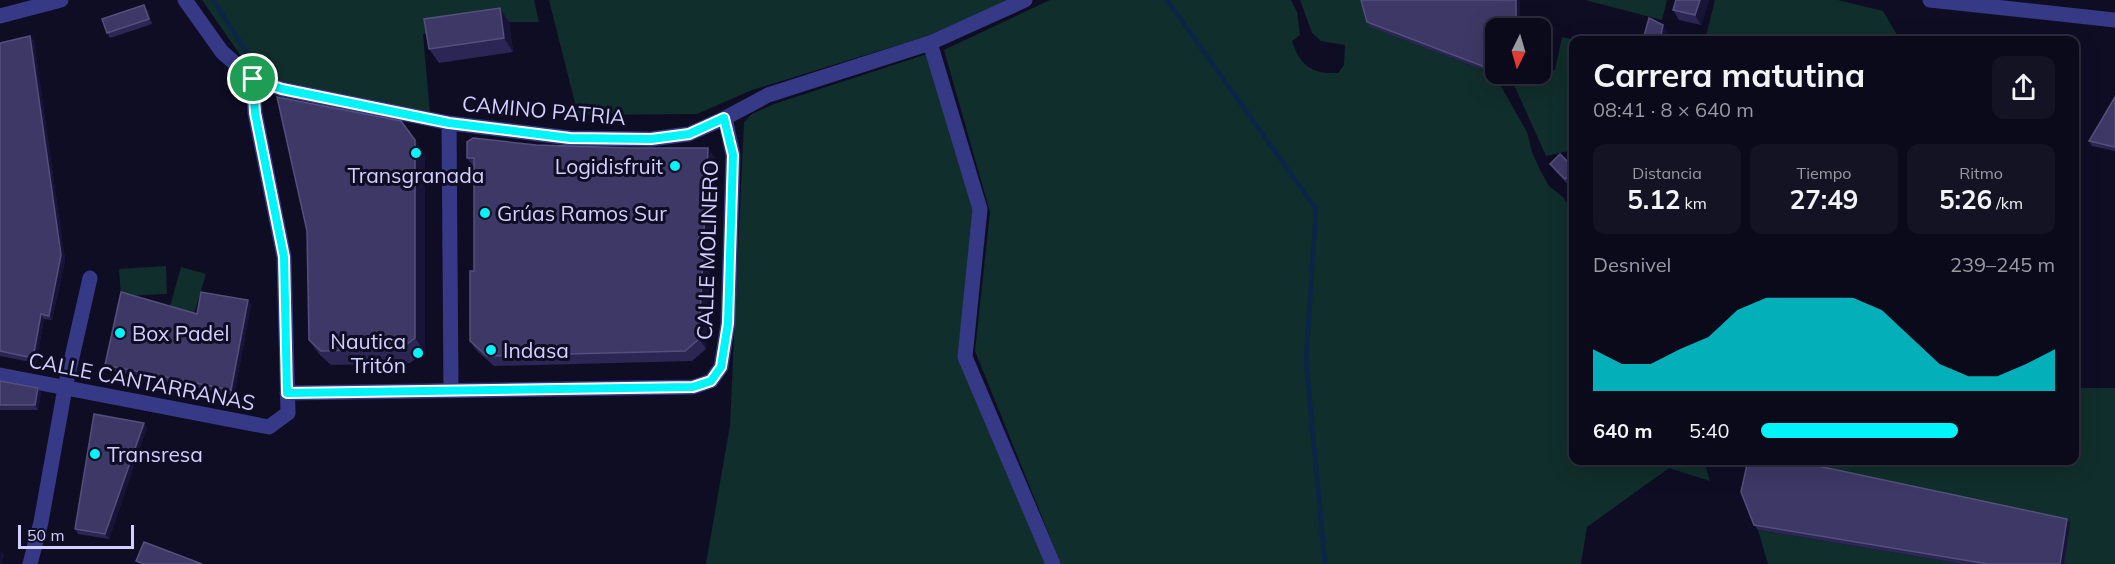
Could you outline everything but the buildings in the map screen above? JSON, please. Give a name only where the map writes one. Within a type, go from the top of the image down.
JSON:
[{"type":"street","points":[[0,16],[62,0]]},
{"type":"street","points":[[185,0],[222,52],[253,79],[255,113],[284,257],[287,393],[451,391],[449,123]]},
{"type":"street","name":"CAMINO PATRIA","points":[[253,79],[282,89],[449,123],[570,138],[651,139],[689,134],[768,95],[930,43],[1025,0]]},
{"type":"street","points":[[1930,0],[2115,20]]},
{"type":"street","points":[[930,43],[980,209],[965,357],[1053,564]]},
{"type":"street","name":"CALLE MOLINERO","points":[[451,391],[693,387],[711,381],[721,367],[728,323],[733,155],[724,118]]},
{"type":"street","points":[[30,564],[41,522],[65,388],[90,278]]},
{"type":"street","name":"CALLE CANTARRANAS","points":[[0,375],[269,427],[288,412],[287,393]]},
{"type":"green space","points":[[202,0],[534,0],[539,22],[509,22],[423,34],[430,113],[280,81],[252,72]]},
{"type":"green space","points":[[549,0],[1009,0],[927,36],[752,90],[697,114],[578,115]]},
{"type":"green space","points":[[1050,0],[1291,0],[1297,12],[1300,35],[1292,41],[1299,57],[1314,70],[1338,73],[1344,65],[1345,45],[1321,41],[1312,33],[1300,0],[1363,0],[1371,27],[1485,71],[1485,84],[1500,84],[1527,132],[1532,152],[1549,186],[1563,197],[1569,206],[1569,465],[1705,465],[1710,481],[1669,468],[1587,527],[1581,564],[1061,564],[975,351],[990,212],[944,50]]},
{"type":"green space","points":[[1585,0],[1667,0],[1662,20]]},
{"type":"green space","points":[[1715,0],[1838,0],[1883,11],[1898,36],[1706,36]]},
{"type":"green space","points":[[1562,37],[1569,39],[1569,151],[1546,156],[1514,84],[1551,84],[1551,69],[1555,70]]},
{"type":"green space","points":[[927,54],[975,211],[958,358],[1045,564],[706,564],[730,425],[744,122],[752,114],[774,104]]},
{"type":"green space","points":[[166,266],[167,294],[121,296],[119,269]]},
{"type":"green space","points":[[181,267],[206,274],[193,317],[169,310]]},
{"type":"green space","points":[[2079,388],[2115,388],[2115,564],[2064,564],[2070,523],[1789,465],[2079,465]]},
{"type":"green space","points":[[1758,530],[1962,564],[1768,564]]},
{"type":"waterway","points":[[213,0],[247,53]]},
{"type":"waterway","points":[[1167,0],[1316,209],[1306,360],[1325,564]]},
{"type":"place","name":"Transgranada","points":[[416,153]]},
{"type":"place","name":"Logidisfruit","points":[[675,166]]},
{"type":"place","name":"Grúas Ramos Sur","points":[[485,213]]},
{"type":"place","name":"Box Padel","points":[[120,333]]},
{"type":"place","name":"Indasa","points":[[491,350]]},
{"type":"place","name":"Nautica Tritón","points":[[418,353]]},
{"type":"place","name":"Transresa","points":[[95,454]]},
{"type":"route","points":[[253,79],[282,89],[449,123],[570,138],[651,139],[689,134],[724,118],[733,155],[728,323],[721,367],[711,381],[693,387],[287,393],[284,257],[255,113],[253,79]]}]
